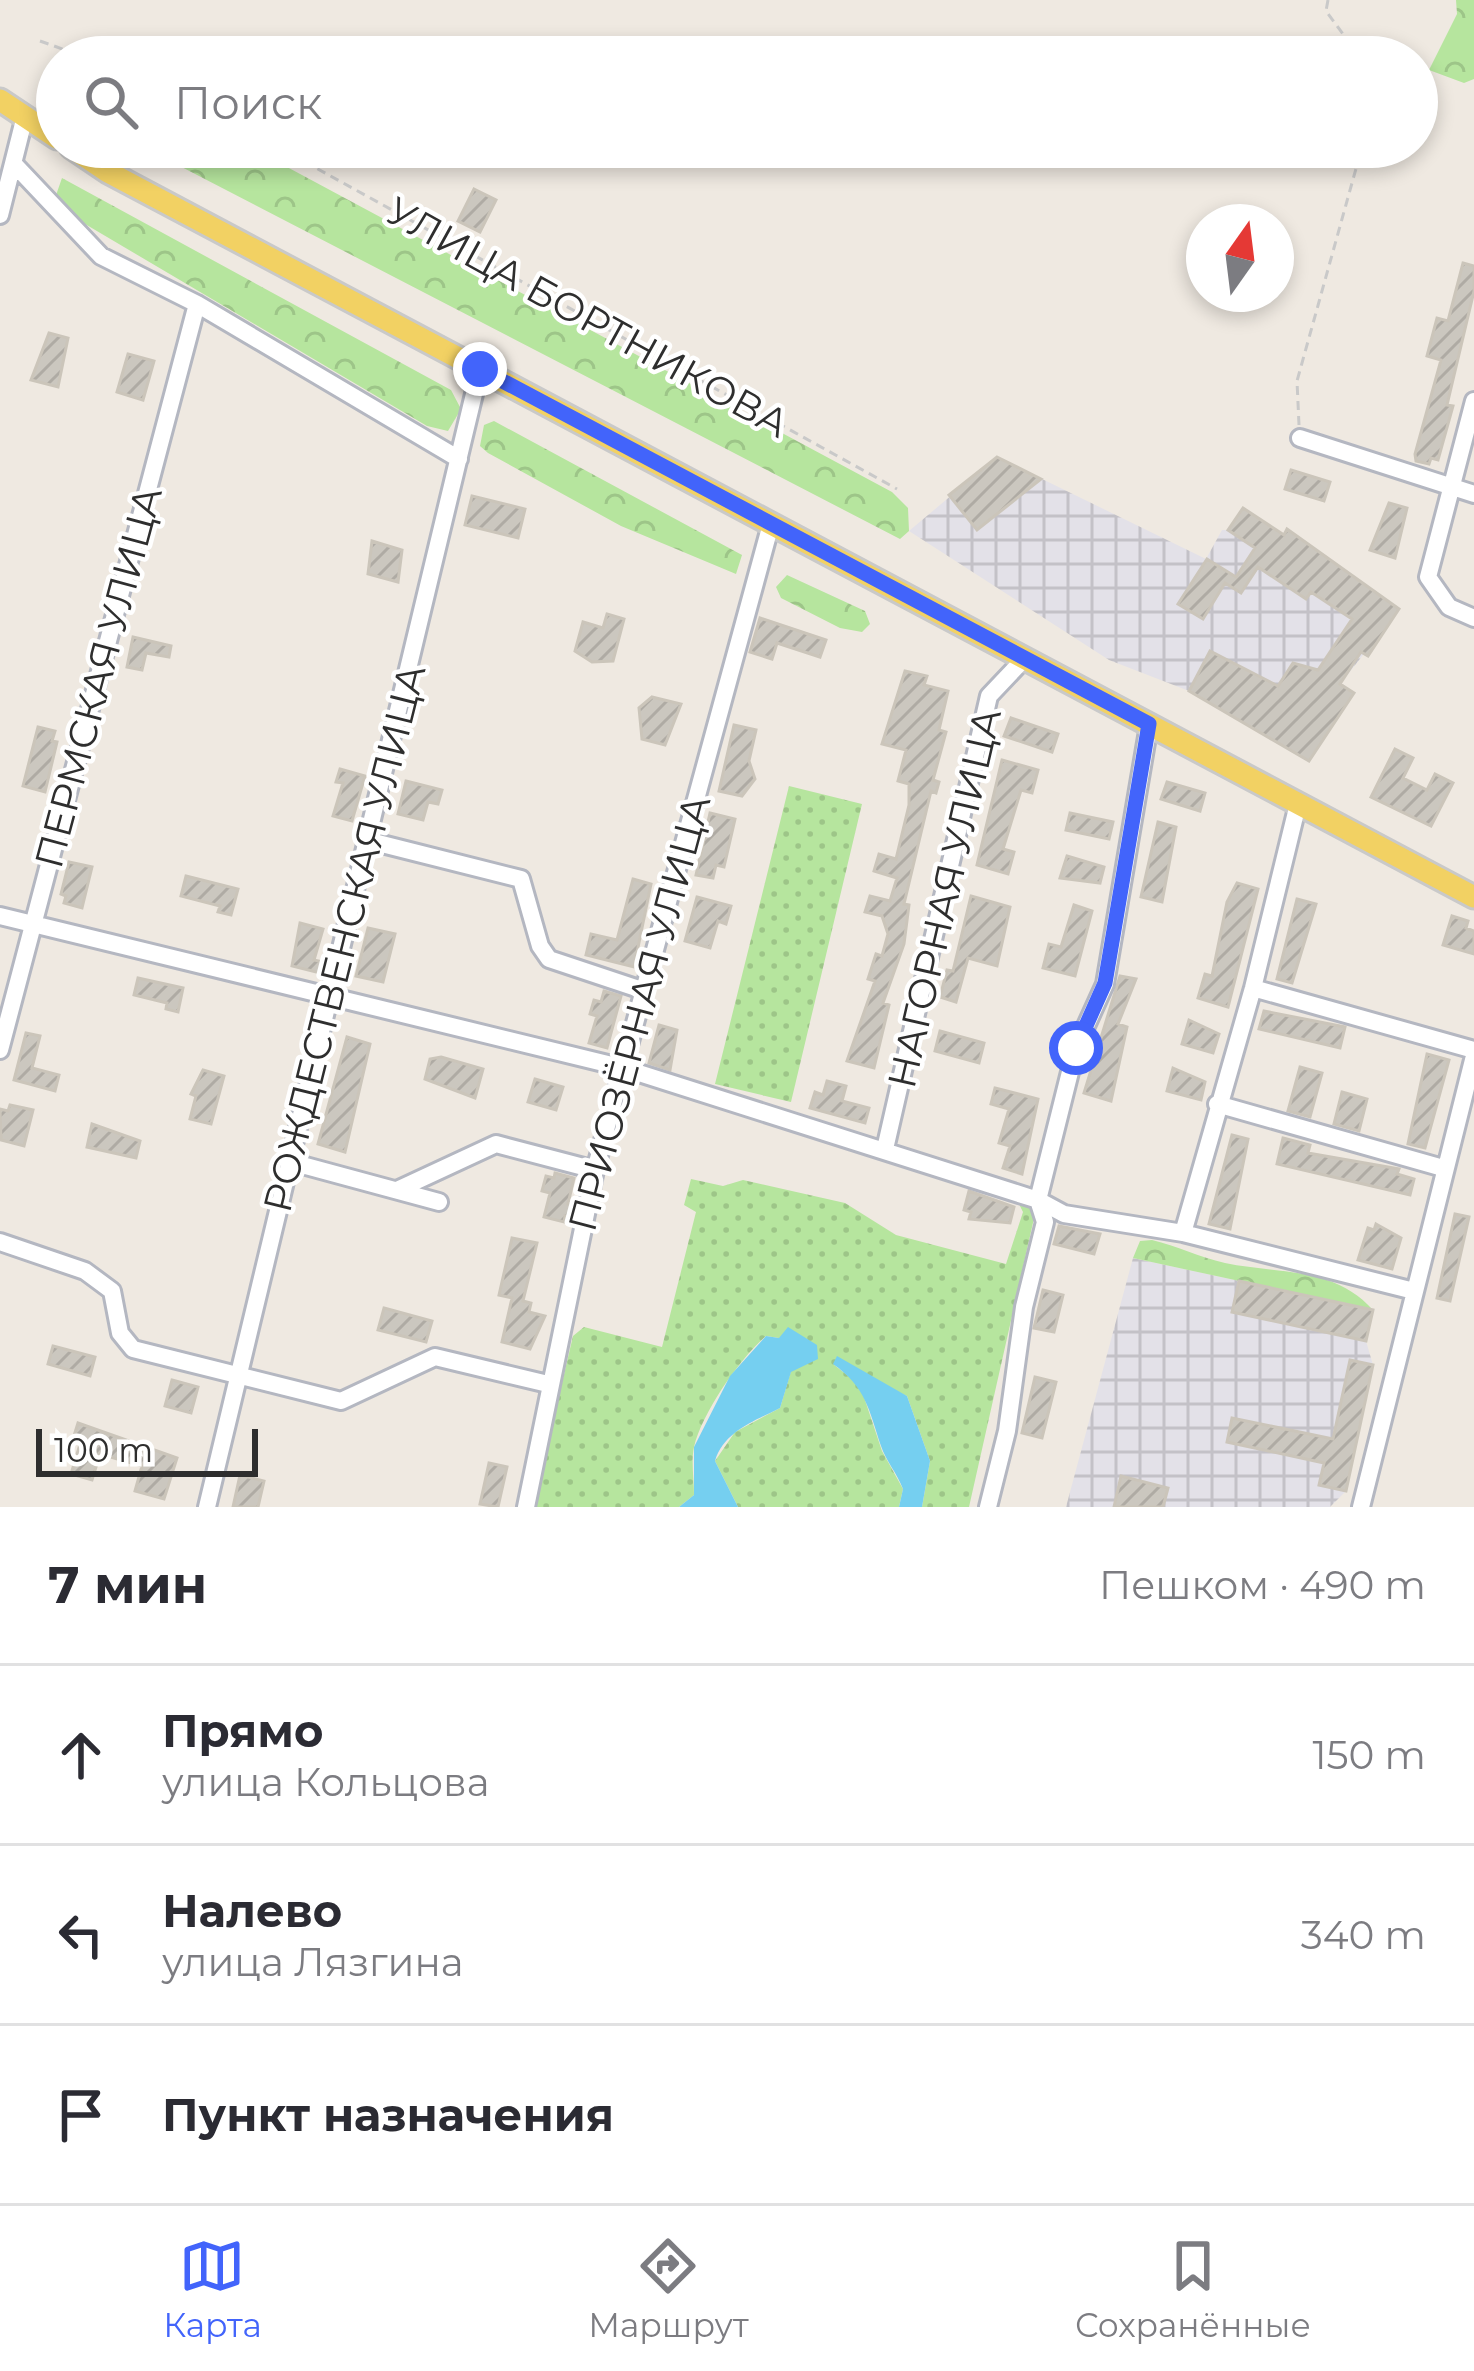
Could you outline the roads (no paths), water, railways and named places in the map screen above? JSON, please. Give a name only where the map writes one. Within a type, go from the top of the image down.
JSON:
[{"type":"main road","points":[[0,100],[36,124]]},
{"type":"main road","points":[[110,168],[1474,897]]},
{"type":"street","points":[[0,215],[25,116]]},
{"type":"street","points":[[14,164],[101,256],[197,304],[459,459]]},
{"type":"street","name":"ПЕРМСКАЯ УЛИЦА","points":[[0,1051],[197,304]]},
{"type":"street","name":"РОЖДЕСТВЕНСКАЯ УЛИЦА","points":[[207,1507],[333,998],[480,369]]},
{"type":"street","points":[[1474,401],[1428,577],[1449,607],[1474,618]]},
{"type":"street","points":[[1300,438],[1474,494]]},
{"type":"street","name":"ПРИОЗЁРНАЯ УЛИЦА","points":[[526,1507],[548,1384],[620,1067],[771,524]]},
{"type":"street","name":"НАГОРНАЯ УЛИЦА","points":[[885,1149],[989,696],[1024,658]]},
{"type":"street","points":[[988,1507],[1007,1431],[1024,1306],[1046,1222],[1038,1200],[1076,1048],[1105,983],[1149,724]]},
{"type":"street","points":[[1183,1233],[1253,988],[1298,804]]},
{"type":"street","points":[[370,841],[521,879],[540,946],[549,959],[642,990]]},
{"type":"street","points":[[0,916],[620,1067],[885,1149],[1038,1200],[1064,1214],[1183,1233],[1414,1291]]},
{"type":"street","points":[[1253,988],[1474,1053],[1443,1168],[1367,1506]]},
{"type":"street","points":[[1217,1104],[1443,1168]]},
{"type":"street","points":[[397,1190],[496,1144],[595,1169]]},
{"type":"street","points":[[291,1162],[440,1202]]},
{"type":"street","points":[[0,1242],[85,1271],[112,1291],[119,1333],[133,1349],[236,1376],[341,1401],[435,1357],[548,1384]]},
{"type":"water","points":[[788,1327],[817,1345],[818,1359],[791,1372],[780,1408],[742,1428],[719,1451],[715,1461],[738,1507],[679,1507],[694,1495],[694,1447],[730,1376],[766,1336],[779,1338]]},
{"type":"water","points":[[837,1356],[907,1396],[930,1461],[922,1507],[899,1507],[903,1489],[860,1391],[833,1364]]}]
